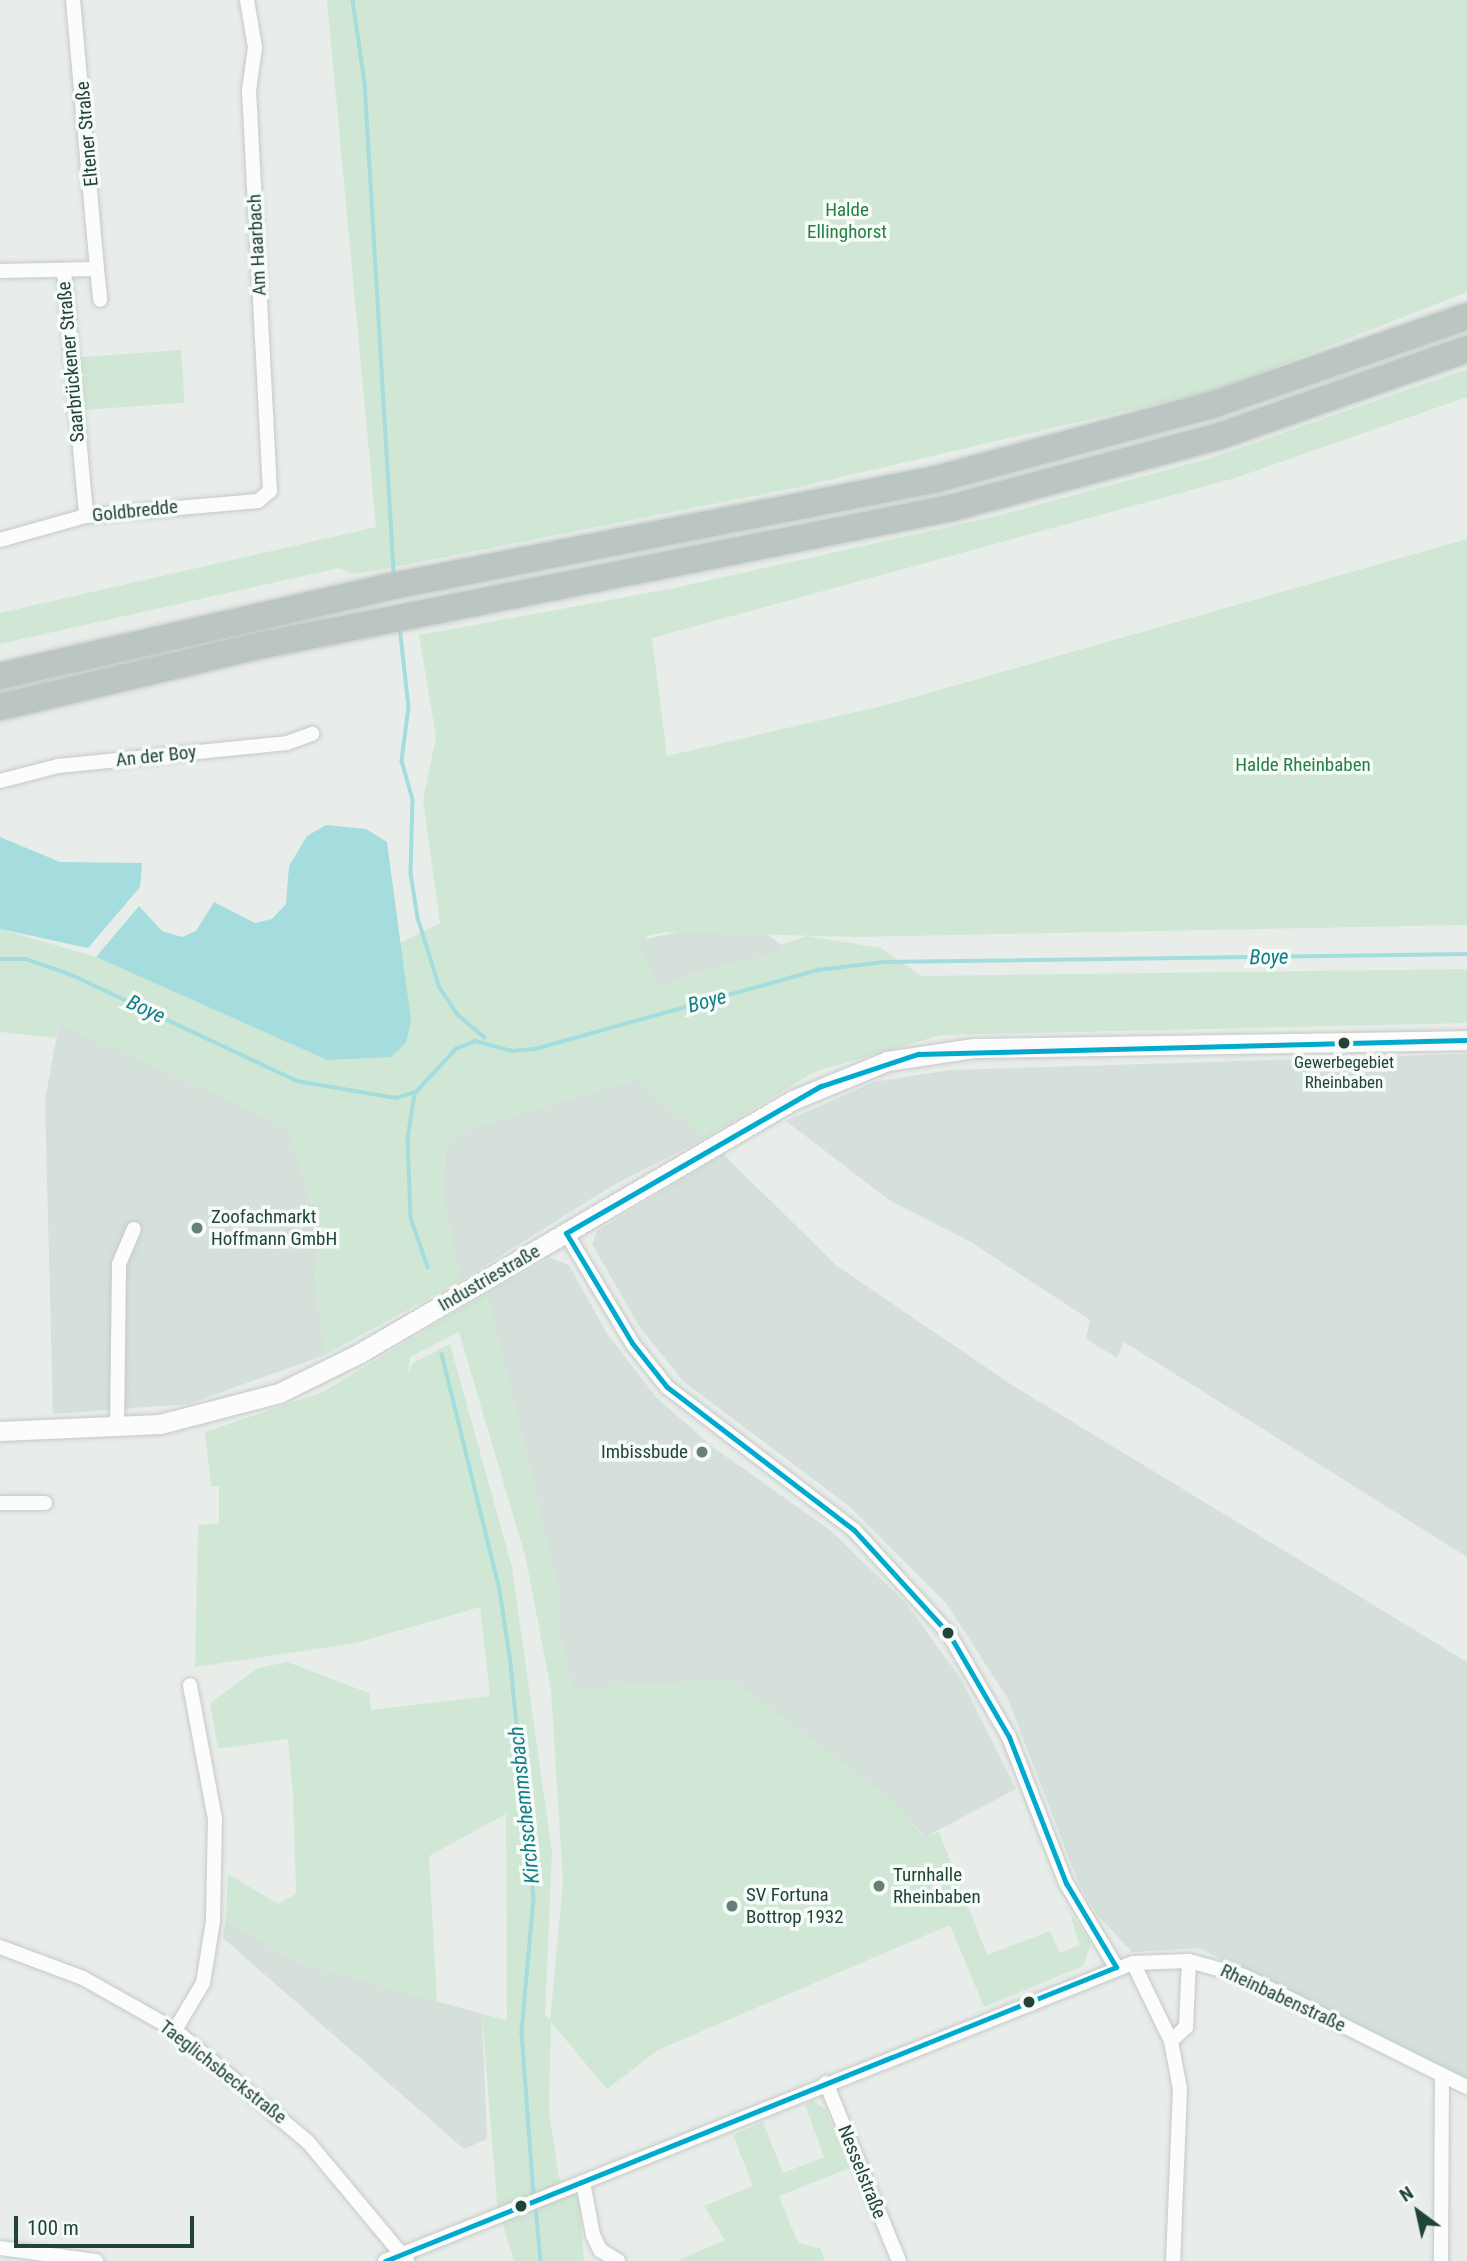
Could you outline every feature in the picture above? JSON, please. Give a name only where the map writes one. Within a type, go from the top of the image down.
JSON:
[{"type":"highway","points":[[0,676],[383,588],[937,479],[1215,404],[1467,316]]},
{"type":"highway","points":[[0,708],[388,620],[829,535],[1056,482],[1220,436],[1467,349]]},
{"type":"street","name":"Eltener Straße","points":[[73,0],[100,300]]},
{"type":"street","name":"Am Haarbach","points":[[247,0],[256,47],[249,91],[270,491]]},
{"type":"street","points":[[64,272],[97,269]]},
{"type":"street","name":"Saarbrückener Straße","points":[[0,271],[64,272],[86,516]]},
{"type":"street","name":"Goldbredde","points":[[0,540],[86,516],[258,501],[270,491]]},
{"type":"street","name":"An der Boy","points":[[0,781],[58,766],[287,743],[312,734]]},
{"type":"street","name":"Industriestraße","points":[[0,1431],[117,1429],[206,1416],[304,1382],[767,1115],[866,1067],[944,1051],[1467,1040]]},
{"type":"street","points":[[117,1429],[119,1264],[134,1229]]},
{"type":"street","points":[[566,1233],[632,1343],[667,1387],[853,1530],[949,1634],[1009,1737],[1066,1883],[1116,1967]]},
{"type":"street","points":[[0,1503],[45,1503]]},
{"type":"street","points":[[175,2030],[203,1983],[213,1921],[215,1819],[190,1685]]},
{"type":"street","name":"Taeglichsbeckstraße","points":[[0,1947],[83,1978],[175,2030],[308,2142],[405,2257]]},
{"type":"street","points":[[1171,2041],[1186,2027],[1189,1961]]},
{"type":"street","name":"Rheinbabenstraße","points":[[385,2261],[405,2257],[826,2083],[1116,1967],[1133,1963],[1189,1961],[1244,1976],[1467,2087]]},
{"type":"street","points":[[1133,1963],[1171,2041],[1180,2089],[1173,2261]]},
{"type":"street","points":[[1441,2261],[1442,2075]]},
{"type":"street","name":"Nesselstraße","points":[[826,2083],[899,2261]]},
{"type":"street","points":[[583,2182],[593,2235],[600,2250],[618,2261]]},
{"type":"street","points":[[0,2248],[96,2261]]},
{"type":"shaded area","points":[[745,918],[781,945],[782,953],[693,974],[660,990],[639,951],[641,940]]},
{"type":"shaded area","points":[[59,1023],[289,1127],[320,1234],[315,1276],[325,1355],[188,1404],[53,1414],[45,1101]]},
{"type":"shaded area","points":[[1467,1054],[1467,1557],[1124,1342],[1117,1358],[1086,1339],[1090,1320],[971,1242],[889,1200],[786,1121],[874,1082],[950,1070]]},
{"type":"shaded area","points":[[636,1079],[706,1138],[612,1186],[460,1281],[443,1197],[445,1148],[460,1131]]},
{"type":"shaded area","points":[[723,1154],[837,1266],[1012,1385],[1467,1662],[1467,2079],[1199,1948],[1132,1952],[1098,1916],[1079,1884],[1008,1699],[946,1603],[849,1506],[683,1381],[639,1326],[592,1244],[597,1231]]},
{"type":"shaded area","points":[[550,1258],[569,1265],[608,1335],[657,1398],[714,1448],[830,1530],[905,1602],[961,1679],[1016,1789],[925,1837],[894,1802],[731,1680],[572,1689],[559,1634],[559,1593],[487,1293]]},
{"type":"shaded area","points":[[226,1919],[295,1961],[482,2014],[487,2139],[464,2149],[223,1938]]},
{"type":"green space","name":"Halde Ellinghorst","points":[[327,0],[1467,0],[1467,292],[1220,389],[799,487],[380,570],[351,574],[339,568],[0,644],[0,613],[376,527]]},
{"type":"green space","points":[[181,350],[185,403],[79,410],[75,357]]},
{"type":"green space","name":"Halde Rheinbaben","points":[[1467,369],[1467,397],[1235,478],[652,638],[667,756],[890,704],[1467,539],[1467,925],[855,937],[666,932],[647,936],[639,945],[660,990],[693,974],[782,953],[781,945],[806,936],[881,948],[921,976],[1467,969],[1467,1023],[941,1035],[814,1072],[706,1138],[636,1079],[460,1131],[445,1148],[443,1196],[460,1281],[325,1355],[315,1276],[320,1234],[289,1127],[59,1024],[56,1038],[0,1032],[0,929],[96,957],[327,1060],[411,1021],[398,944],[440,923],[423,800],[436,737],[419,635],[675,588],[997,516],[1211,458]]},
{"type":"green space","points":[[487,1293],[559,1593],[559,1634],[572,1688],[731,1680],[894,1802],[924,1837],[939,1832],[987,1955],[1050,1931],[1060,1953],[1079,1945],[1070,1912],[1091,1943],[1083,1966],[984,2007],[950,1925],[658,2050],[607,2089],[551,2022],[549,2111],[559,2178],[579,2198],[584,2261],[514,2261],[497,2204],[482,2014],[507,2020],[506,1814],[429,1856],[437,2002],[295,1961],[226,1919],[228,1874],[278,1904],[296,1894],[293,1796],[288,1739],[218,1749],[210,1703],[258,1668],[287,1662],[369,1693],[371,1710],[490,1696],[480,1607],[356,1643],[195,1667],[198,1525],[219,1523],[219,1486],[211,1486],[205,1432],[323,1392]],"holes":[[[459,1332],[526,1559],[551,1690],[563,1882],[550,2021],[545,2015],[552,1853],[512,1567],[450,1344],[413,1363],[408,1373],[410,1357]]]},
{"type":"green space","points":[[814,2101],[826,2110],[849,2168],[779,2196],[798,2243],[820,2248],[825,2261],[677,2261],[725,2240],[704,2206],[753,2186],[733,2135],[763,2122],[783,2173],[824,2157],[805,2105]]},
{"type":"water","points":[[326,825],[366,829],[387,842],[411,1021],[406,1043],[391,1057],[327,1060],[96,957],[139,906],[162,931],[182,937],[196,931],[214,902],[255,923],[272,919],[286,904],[289,866],[307,836]]},
{"type":"water","points":[[0,837],[60,862],[142,863],[140,887],[88,948],[0,929]]},
{"type":"waterway","points":[[353,0],[365,83],[394,577]]},
{"type":"waterway","points":[[400,627],[409,707],[402,761],[413,800],[411,873],[418,918],[440,988],[458,1015],[485,1038]]},
{"type":"waterway","name":"Boye","points":[[0,959],[26,959],[72,975],[297,1081],[396,1098],[416,1092],[456,1049],[475,1041],[513,1051],[535,1049],[818,970],[884,962],[1467,954]]},
{"type":"waterway","name":"Kirchschemmsbach","points":[[415,1094],[408,1139],[411,1218],[428,1267]]},
{"type":"waterway","name":"Kirchschemmsbach","points":[[442,1354],[500,1590],[511,1664],[534,1898],[522,2032],[534,2196]]},
{"type":"waterway","name":"Kirchschemmsbach","points":[[536,2207],[541,2261]]},
{"type":"transit line","points":[[566,1233],[821,1086],[918,1054],[1467,1040]]},
{"type":"transit line","points":[[566,1233],[632,1343],[667,1387],[854,1530],[949,1634],[1009,1737],[1066,1883],[1116,1967]]},
{"type":"transit line","points":[[385,2261],[1116,1967]]},
{"type":"place","name":"Gewerbegebiet Rheinbaben","points":[[1344,1043]]},
{"type":"place","name":"Zoofachmarkt Hoffmann GmbH","points":[[197,1228]]},
{"type":"place","name":"Imbissbude","points":[[702,1452]]},
{"type":"place","name":"Turnhalle Rheinbaben","points":[[879,1886]]},
{"type":"place","name":"SV Fortuna Bottrop 1932","points":[[732,1906]]}]
